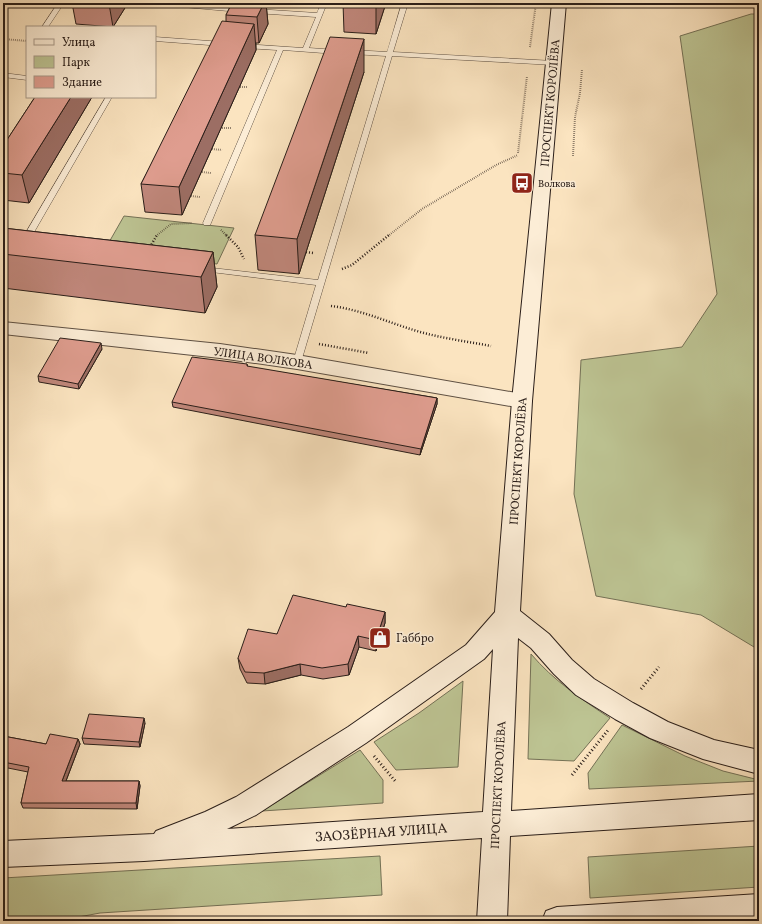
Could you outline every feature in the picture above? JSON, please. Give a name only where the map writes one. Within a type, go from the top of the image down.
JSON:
[{"type":"main road","name":"ПРОСПЕКТ КОРОЛЁВА","points":[[492,921],[507,615],[522,401],[559,3]]},
{"type":"main road","name":"УЛИЦА ВОЛКОВА","points":[[3,328],[220,351],[297,362],[522,401]]},
{"type":"main road","points":[[144,848],[215,821],[246,806],[351,739],[475,652],[507,615],[540,641],[563,667],[585,688],[659,730],[712,751],[759,762]]},
{"type":"main road","name":"ЗАОЗЁРНАЯ УЛИЦА","points":[[3,854],[144,848],[759,807]]},
{"type":"main road","points":[[557,921],[759,908]]},
{"type":"lane","points":[[45,26],[61,3]]},
{"type":"lane","points":[[160,3],[319,16]]},
{"type":"lane","points":[[305,50],[324,3]]},
{"type":"lane","points":[[297,362],[405,3]]},
{"type":"lane","points":[[156,39],[305,50],[554,63]]},
{"type":"lane","points":[[207,223],[281,48]]},
{"type":"lane","points":[[3,76],[26,78]]},
{"type":"lane","points":[[28,249],[21,248],[108,98]]},
{"type":"lane","points":[[197,268],[252,275],[322,280]]},
{"type":"path","points":[[322,280],[352,265],[422,209],[496,165],[518,154],[527,74],[526,61],[530,50],[536,3]]},
{"type":"path","points":[[3,39],[26,41]]},
{"type":"path","points":[[573,156],[575,117],[580,93],[582,69]]},
{"type":"path","points":[[147,253],[157,235],[171,224],[207,223],[224,232],[238,247],[252,275]]},
{"type":"path","points":[[314,305],[350,308],[427,334],[491,346]]},
{"type":"path","points":[[641,689],[659,667]]},
{"type":"path","points":[[572,775],[609,729]]},
{"type":"path","points":[[374,756],[396,782]]},
{"type":"green space","points":[[751,14],[759,14],[759,650],[701,615],[596,596],[574,494],[581,360],[682,347],[717,294],[680,36]]},
{"type":"green space","points":[[124,216],[234,228],[217,264],[104,251]]},
{"type":"green space","points":[[531,654],[558,681],[610,718],[574,761],[528,759]]},
{"type":"green space","points":[[463,681],[458,767],[396,770],[374,742],[419,713]]},
{"type":"green space","points":[[622,725],[685,756],[723,771],[759,781],[589,789],[588,773]]},
{"type":"green space","points":[[360,750],[383,780],[383,803],[262,811]]},
{"type":"green space","points":[[759,846],[759,887],[590,898],[588,857]]},
{"type":"green space","points":[[380,856],[382,895],[100,913],[57,921],[3,921],[3,878]]},
{"type":"building","points":[[232,3],[264,3],[257,17],[226,15]]},
{"type":"building","points":[[222,21],[254,24],[179,187],[141,184]]},
{"type":"building","points":[[330,37],[364,39],[297,239],[255,235]]},
{"type":"building","points":[[34,98],[70,98],[22,175],[3,173],[3,146]]},
{"type":"building","points":[[3,228],[213,252],[201,277],[3,254]]},
{"type":"building","points":[[60,338],[101,343],[78,384],[38,376]]},
{"type":"building","points":[[192,357],[247,364],[247,366],[437,398],[421,449],[172,402]]},
{"type":"building","points":[[293,595],[346,607],[347,604],[385,612],[376,640],[358,636],[348,664],[322,668],[300,664],[264,673],[245,672],[238,658],[248,629],[277,634]]},
{"type":"building","points":[[89,714],[144,718],[139,742],[82,738]]},
{"type":"building","points":[[50,734],[78,739],[62,781],[139,781],[136,803],[21,803],[29,767],[3,762],[3,736],[46,744]]},
{"type":"place","name":"Волкова","points":[[522,183]]},
{"type":"place","name":"Габбро","points":[[380,638]]}]
